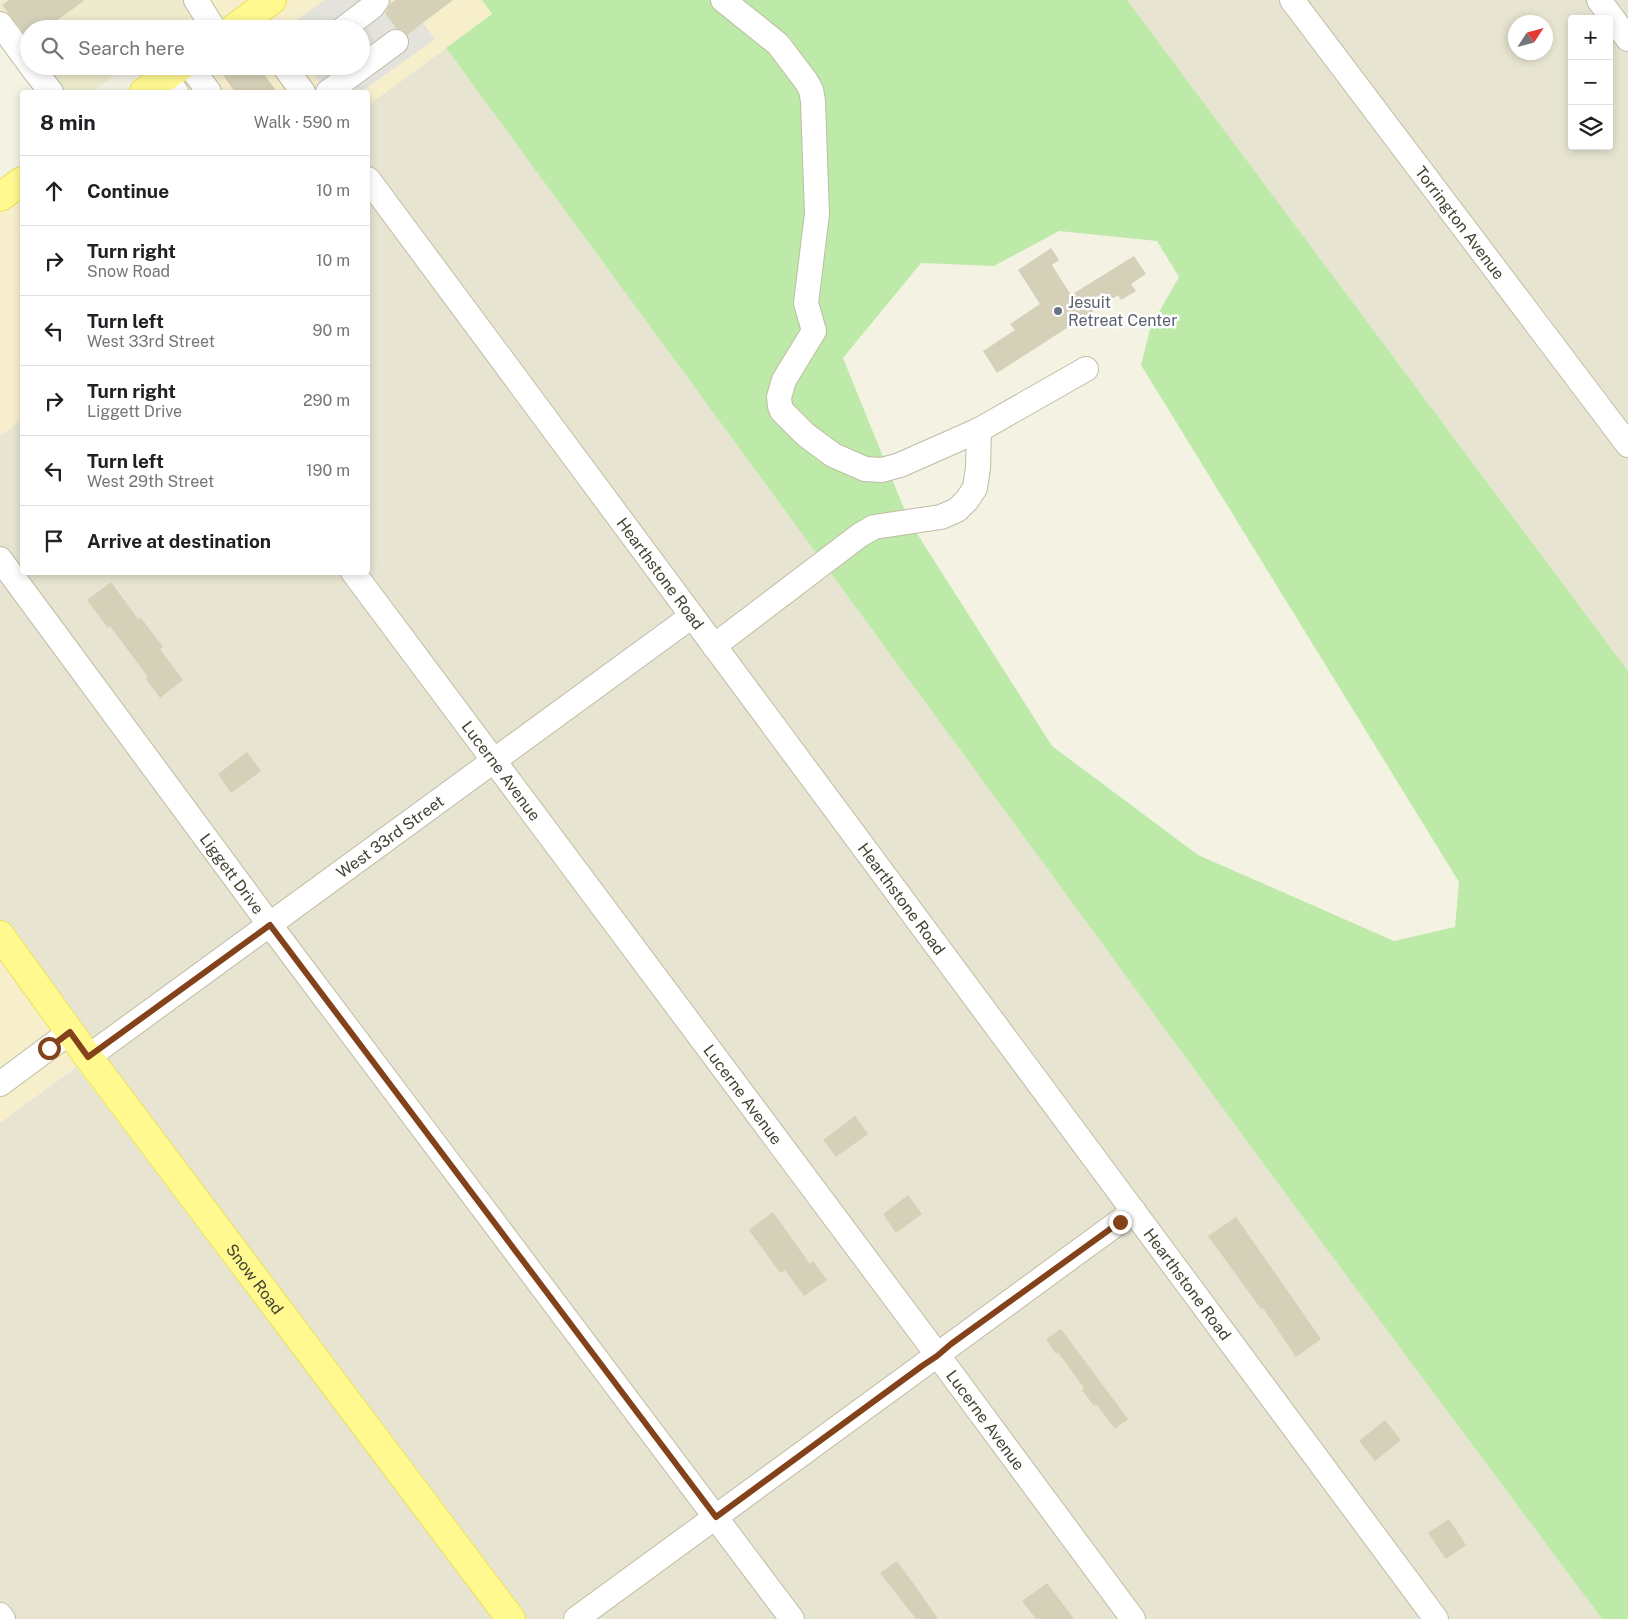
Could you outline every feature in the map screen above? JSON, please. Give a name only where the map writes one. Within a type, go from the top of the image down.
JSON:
[{"type":"main road","points":[[0,197],[20,182]]},
{"type":"main road","name":"Snow Road","points":[[0,935],[88,1057],[511,1619]]},
{"type":"street","points":[[196,0],[208,20]]},
{"type":"street","points":[[355,20],[372,7],[377,0]]},
{"type":"street","points":[[723,0],[778,44],[806,81],[811,90],[813,101],[817,214],[806,304],[814,331],[784,380],[779,397],[782,411],[806,435],[833,455],[865,469],[882,470],[900,465],[979,430],[1086,369]]},
{"type":"street","name":"Torrington Avenue","points":[[1292,0],[1628,445]]},
{"type":"street","points":[[1599,0],[1627,36]]},
{"type":"street","points":[[0,24],[20,51]]},
{"type":"street","points":[[370,61],[396,42]]},
{"type":"street","points":[[38,75],[49,90]]},
{"type":"street","points":[[197,75],[208,90]]},
{"type":"street","points":[[293,75],[303,90]]},
{"type":"street","points":[[331,90],[351,75]]},
{"type":"street","name":"Hearthstone Road","points":[[370,182],[1436,1619]]},
{"type":"street","points":[[714,646],[860,535],[874,527],[941,517],[957,510],[975,488],[978,468],[979,430]]},
{"type":"street","name":"Liggett Drive","points":[[0,559],[270,925],[792,1619]]},
{"type":"street","name":"Lucerne Avenue","points":[[355,575],[495,760],[1133,1619]]},
{"type":"street","name":"West 33rd Street","points":[[88,1057],[692,616]]},
{"type":"street","points":[[0,1084],[70,1032]]},
{"type":"street","points":[[576,1619],[1134,1211]]},
{"type":"street","points":[[0,1615],[3,1619]]},
{"type":"shaded area","points":[[0,0],[207,0],[211,7],[193,20],[20,20],[20,41],[0,13]]},
{"type":"shaded area","points":[[208,0],[483,0],[493,14],[370,104],[370,90],[147,90],[168,75],[370,75],[370,20],[223,20]]},
{"type":"shaded area","points":[[325,0],[390,0],[392,2],[383,10],[404,37],[423,23],[435,39],[364,90],[326,90],[315,75],[370,75],[370,20],[297,20]]},
{"type":"shaded area","points":[[1127,0],[1628,0],[1628,671]]},
{"type":"shaded area","points":[[446,48],[1279,1185],[1602,1619],[511,1619],[0,935],[0,436],[20,421],[20,575],[370,575],[370,104]]},
{"type":"shaded area","points":[[44,75],[115,75],[94,90],[55,90]]},
{"type":"shaded area","points":[[20,182],[20,421],[0,436],[0,197]]},
{"type":"shaded area","points":[[0,935],[88,1057],[0,1123]]},
{"type":"shaded area","points":[[76,1067],[496,1619],[0,1619],[0,1123]]},
{"type":"green space","points":[[482,0],[1127,0],[1628,671],[1628,1619],[1602,1619],[1279,1185],[446,48],[492,14]],"holes":[[[1059,231],[1157,241],[1179,277],[1151,326],[1141,365],[1459,882],[1455,927],[1394,941],[1198,855],[1052,746],[909,521],[843,358],[921,263],[994,266]]]},
{"type":"building","points":[[9,0],[85,0],[57,20],[20,20],[20,28],[2,5]]},
{"type":"building","points":[[395,0],[453,0],[407,35],[402,30],[397,29],[385,13],[390,4]]},
{"type":"building","points":[[223,75],[265,75],[276,90],[234,90]]},
{"type":"building","points":[[1051,248],[1059,260],[1052,265],[1071,295],[1134,256],[1146,274],[1131,284],[1136,291],[1121,300],[1118,295],[997,373],[983,351],[1015,330],[1010,324],[1040,304],[1018,270]]},
{"type":"building","points":[[111,582],[138,619],[141,618],[163,647],[160,649],[183,680],[160,698],[146,679],[148,677],[110,626],[108,628],[87,600]]},
{"type":"building","points":[[247,752],[261,771],[231,793],[218,774]]},
{"type":"building","points":[[855,1116],[868,1134],[836,1157],[823,1140]]},
{"type":"building","points":[[908,1195],[922,1214],[896,1233],[883,1214]]},
{"type":"building","points":[[773,1212],[810,1264],[813,1261],[827,1280],[804,1296],[785,1270],[780,1273],[749,1230]]},
{"type":"building","points":[[1236,1217],[1321,1339],[1296,1357],[1263,1308],[1261,1309],[1208,1236]]},
{"type":"building","points":[[1061,1329],[1128,1419],[1115,1429],[1096,1404],[1094,1406],[1082,1390],[1084,1388],[1058,1352],[1056,1354],[1046,1339]]},
{"type":"building","points":[[1385,1420],[1401,1440],[1375,1461],[1359,1441]]},
{"type":"building","points":[[1449,1519],[1466,1545],[1446,1559],[1428,1533]]},
{"type":"building","points":[[897,1561],[938,1619],[916,1619],[880,1573]]},
{"type":"building","points":[[1047,1583],[1074,1619],[1036,1619],[1022,1601]]},
{"type":"place","name":"Jesuit Retreat Center","points":[[1058,311]]},
{"type":"route","points":[[49,1048],[70,1032],[88,1057],[270,925],[716,1517],[1120,1222]]}]
